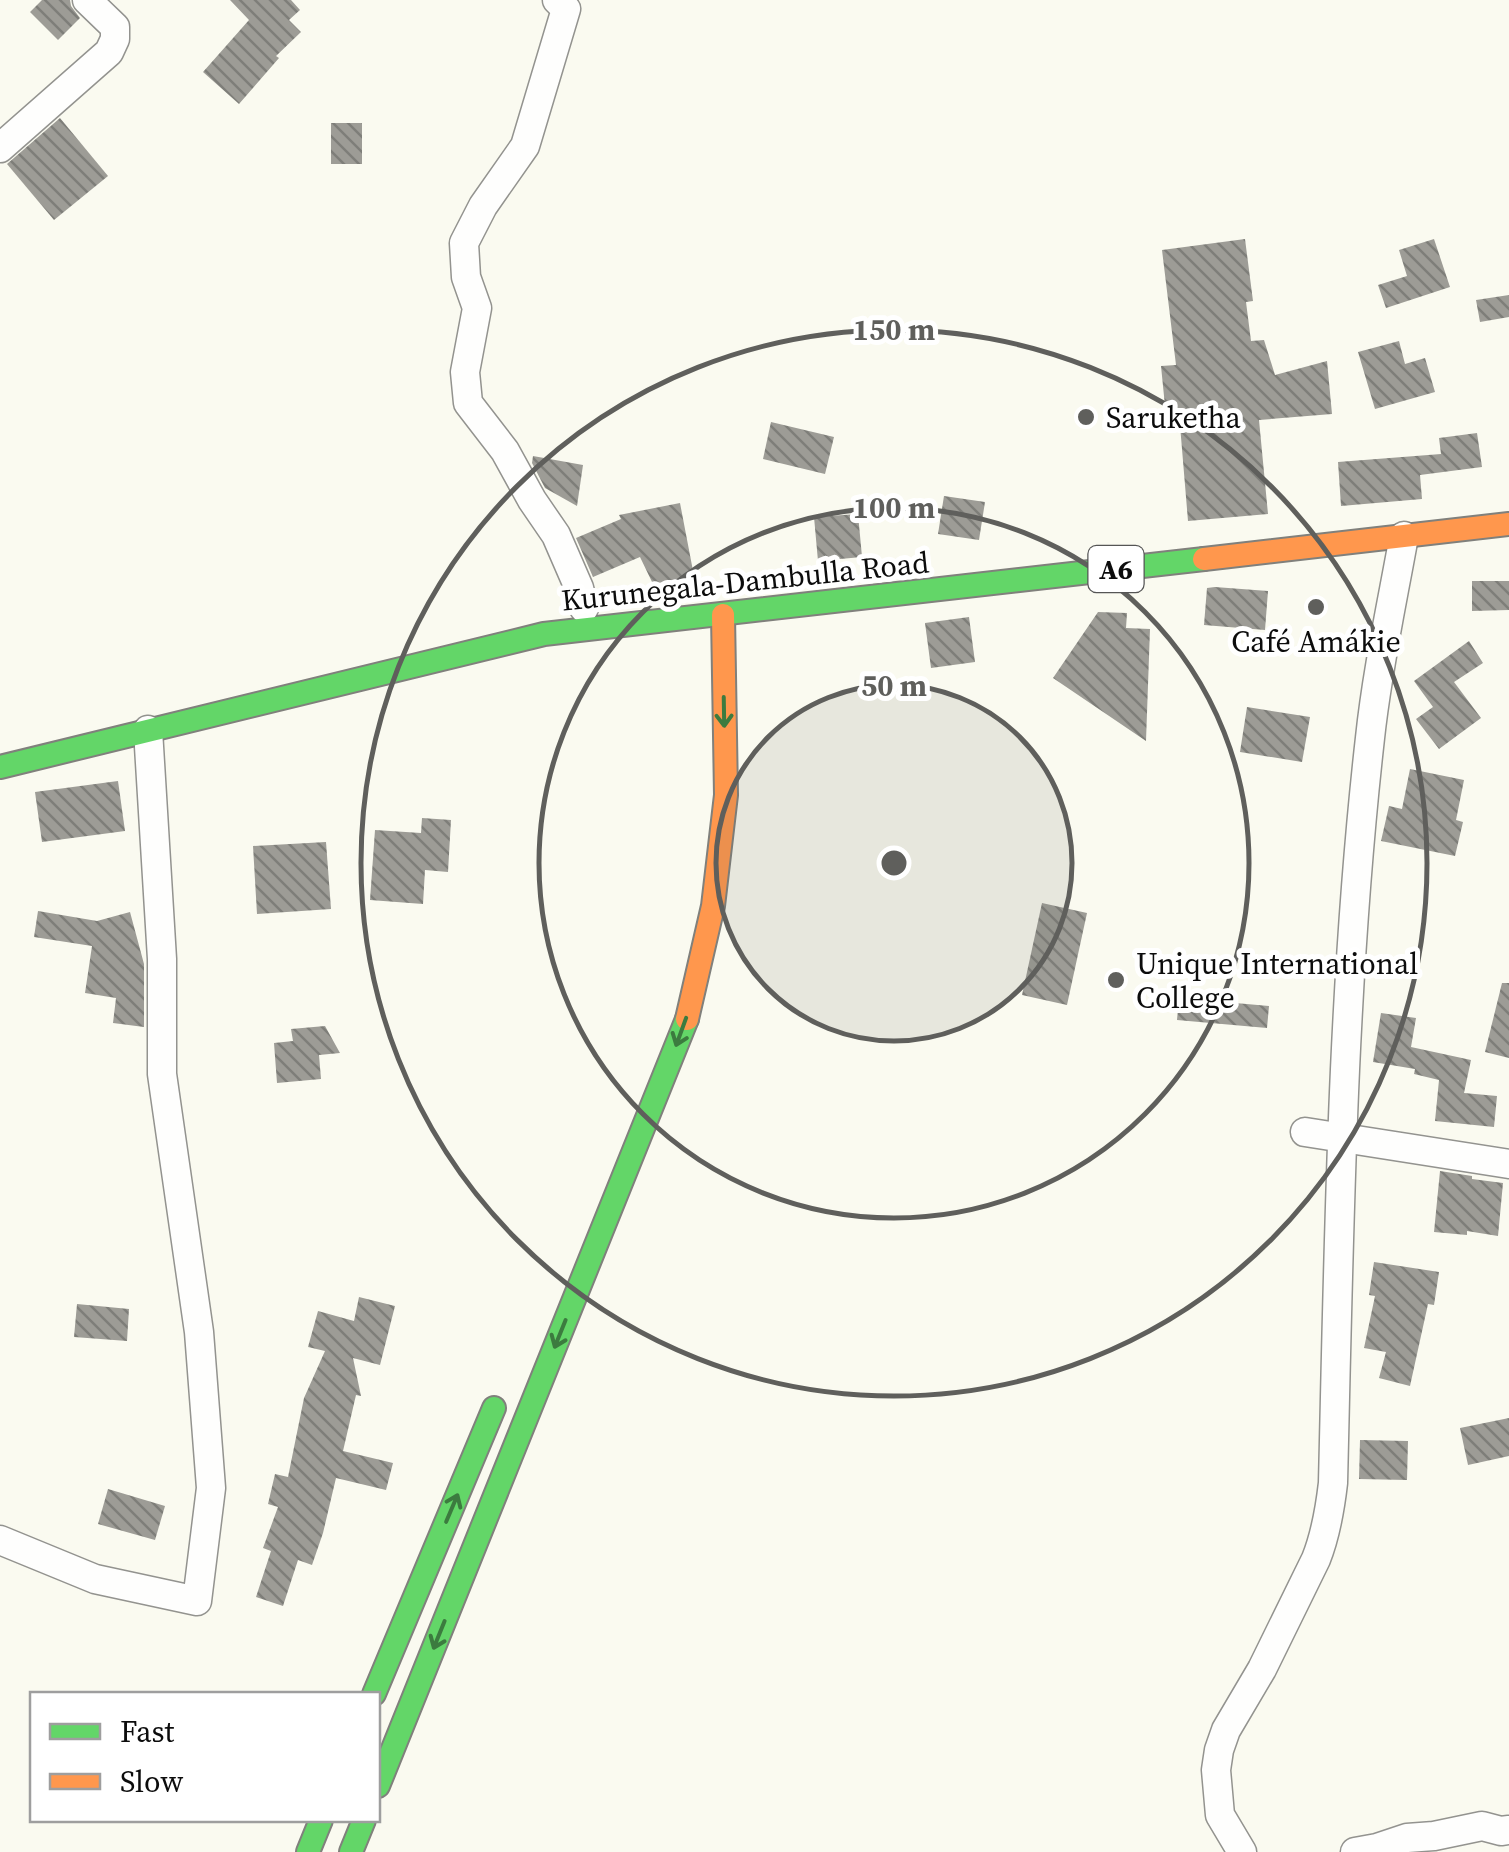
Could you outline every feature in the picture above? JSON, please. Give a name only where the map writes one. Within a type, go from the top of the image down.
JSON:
[{"type":"highway","name":"Kurunegala-Dambulla Road","points":[[0,767],[544,634],[692,626],[723,614],[1509,524]]},
{"type":"highway","points":[[380,1781],[686,1023],[712,906],[726,795],[723,614]]},
{"type":"highway","points":[[375,1692],[502,1388]]},
{"type":"highway","points":[[308,1852],[320,1822]]},
{"type":"highway","points":[[351,1852],[363,1822]]},
{"type":"street","points":[[0,148],[109,52],[115,26],[88,0]]},
{"type":"street","points":[[557,0],[566,9],[525,146],[483,206],[464,243],[466,277],[477,308],[465,372],[468,402],[505,451],[556,535],[584,608]]},
{"type":"street","points":[[1242,1852],[1220,1815],[1216,1770],[1220,1750],[1226,1730],[1262,1669],[1316,1559],[1330,1509],[1352,948],[1370,735],[1404,536]]},
{"type":"street","points":[[0,1540],[95,1579],[196,1601],[212,1488],[199,1332],[162,1074],[162,960],[148,730]]},
{"type":"street","points":[[1305,1132],[1509,1164]]},
{"type":"street","points":[[1355,1852],[1407,1838],[1482,1826],[1500,1835]]},
{"type":"building","points":[[42,0],[70,0],[80,18],[58,40],[30,12]]},
{"type":"building","points":[[230,0],[291,0],[300,10],[289,20],[301,32],[276,56],[279,58],[239,104],[203,72],[249,20]]},
{"type":"building","points":[[60,118],[108,176],[54,220],[7,164]]},
{"type":"building","points":[[331,123],[362,123],[362,164],[331,164]]},
{"type":"building","points":[[1245,239],[1253,301],[1246,302],[1251,341],[1264,340],[1275,375],[1327,361],[1332,414],[1259,420],[1268,514],[1188,521],[1180,425],[1167,426],[1161,366],[1176,365],[1162,250]]},
{"type":"building","points":[[1434,239],[1450,287],[1386,308],[1378,285],[1407,276],[1399,250]]},
{"type":"building","points":[[1509,295],[1509,317],[1480,322],[1476,300]]},
{"type":"building","points":[[1399,341],[1405,364],[1425,358],[1435,392],[1375,409],[1358,352]]},
{"type":"building","points":[[771,422],[834,437],[825,474],[763,459]]},
{"type":"building","points":[[1477,433],[1482,467],[1420,475],[1422,499],[1341,506],[1338,462],[1441,454],[1439,438]]},
{"type":"building","points":[[533,456],[583,465],[577,506],[545,488],[532,463]]},
{"type":"building","points":[[944,496],[985,502],[979,540],[938,534]]},
{"type":"building","points":[[680,503],[694,576],[653,584],[640,557],[593,577],[576,538],[621,519],[619,515]]},
{"type":"building","points":[[858,514],[862,557],[818,561],[814,517]]},
{"type":"building","points":[[1472,581],[1509,581],[1509,610],[1472,611]]},
{"type":"building","points":[[1207,588],[1268,591],[1265,630],[1204,625]]},
{"type":"building","points":[[1098,612],[1127,613],[1126,628],[1150,629],[1146,741],[1053,678]]},
{"type":"building","points":[[969,617],[975,662],[931,668],[925,623]]},
{"type":"building","points":[[1469,641],[1483,663],[1454,682],[1481,718],[1439,749],[1416,719],[1433,707],[1414,681]]},
{"type":"building","points":[[1247,707],[1310,717],[1302,762],[1240,752]]},
{"type":"building","points":[[1410,769],[1464,780],[1456,820],[1463,822],[1455,856],[1381,841],[1389,806],[1402,809]]},
{"type":"building","points":[[118,781],[125,831],[42,842],[35,792]]},
{"type":"building","points":[[422,818],[451,820],[448,872],[425,870],[423,904],[370,900],[375,830],[421,833]]},
{"type":"building","points":[[326,842],[331,909],[257,914],[253,846]]},
{"type":"building","points":[[1042,903],[1087,913],[1067,1005],[1022,995]]},
{"type":"building","points":[[38,911],[97,921],[130,912],[144,964],[144,1027],[113,1023],[116,998],[85,993],[92,946],[34,937]]},
{"type":"building","points":[[1502,983],[1509,983],[1509,1058],[1485,1052]]},
{"type":"building","points":[[1179,998],[1269,1006],[1267,1028],[1177,1020]]},
{"type":"building","points":[[1381,1013],[1416,1018],[1411,1047],[1471,1060],[1464,1093],[1497,1096],[1494,1127],[1435,1121],[1439,1080],[1414,1074],[1415,1069],[1373,1062]]},
{"type":"building","points":[[325,1026],[340,1053],[319,1055],[321,1079],[277,1083],[274,1043],[293,1041],[291,1029]]},
{"type":"building","points":[[1440,1171],[1503,1183],[1498,1236],[1467,1231],[1467,1235],[1434,1232]]},
{"type":"building","points":[[1374,1262],[1439,1272],[1434,1305],[1428,1304],[1410,1386],[1379,1378],[1386,1352],[1364,1348],[1375,1296],[1369,1295]]},
{"type":"building","points":[[359,1297],[395,1306],[380,1365],[353,1358],[361,1396],[356,1395],[343,1451],[393,1463],[386,1490],[336,1478],[312,1565],[298,1560],[283,1606],[256,1597],[271,1551],[263,1548],[278,1507],[268,1504],[275,1474],[288,1477],[304,1398],[325,1351],[308,1347],[318,1311],[354,1321]]},
{"type":"building","points":[[77,1304],[129,1309],[127,1341],[74,1337]]},
{"type":"building","points":[[1509,1418],[1509,1456],[1468,1465],[1460,1428]]},
{"type":"building","points":[[1360,1440],[1408,1441],[1407,1480],[1359,1479]]},
{"type":"building","points":[[108,1489],[165,1506],[155,1540],[98,1524]]},
{"type":"traffic: fast","points":[[0,767],[544,634],[1204,559]]},
{"type":"traffic: fast","points":[[380,1781],[687,1019]]},
{"type":"traffic: fast","points":[[375,1692],[494,1408]]},
{"type":"traffic: fast","points":[[308,1852],[320,1822]]},
{"type":"traffic: fast","points":[[351,1852],[363,1822]]},
{"type":"traffic: slow","points":[[1204,559],[1509,524]]},
{"type":"traffic: slow","points":[[687,1019],[713,906],[726,795],[723,615]]},
{"type":"place","name":"Saruketha","points":[[1086,417]]},
{"type":"place","name":"Café Amákie","points":[[1316,607]]},
{"type":"place","name":"Unique International College","points":[[1116,980]]}]
